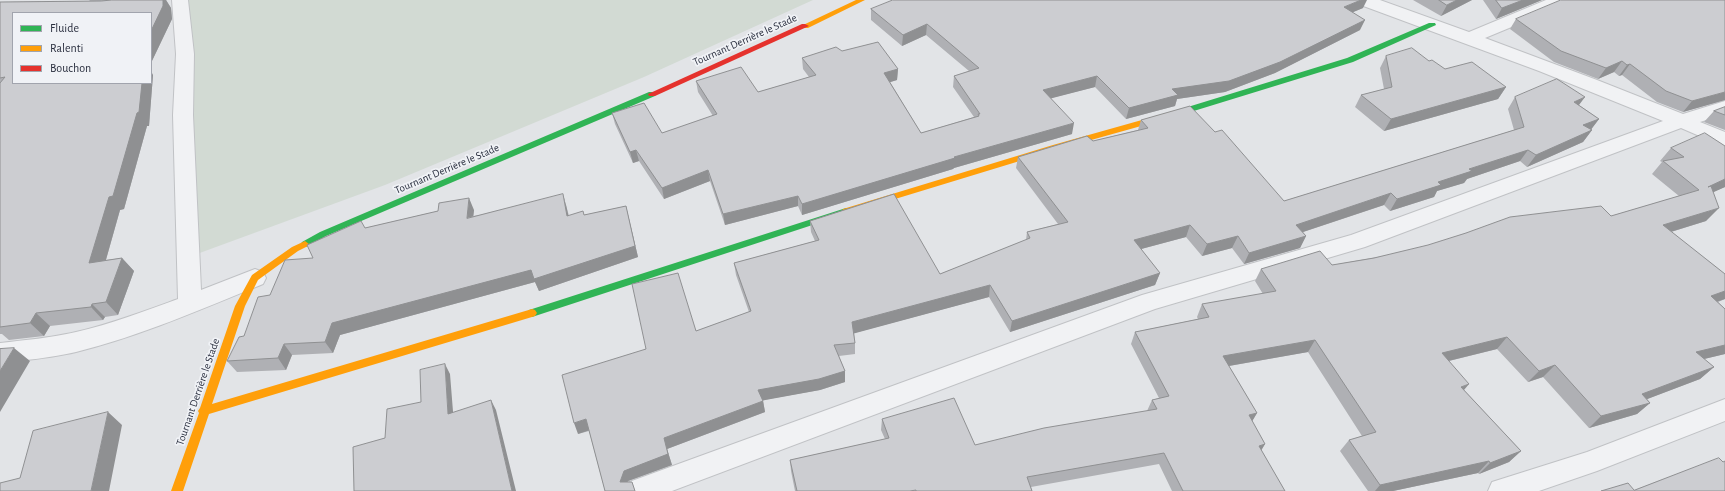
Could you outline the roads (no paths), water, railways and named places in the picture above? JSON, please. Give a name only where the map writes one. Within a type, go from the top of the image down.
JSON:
[{"type":"street","name":"Tournant Derrière le Stade","points":[[177,491],[240,306],[256,278],[295,249],[323,234],[749,52],[862,0]]},
{"type":"street","points":[[1364,0],[1470,38],[1682,121],[1725,140]]},
{"type":"street","points":[[1470,38],[1561,0]]},
{"type":"street","points":[[174,1],[185,54],[184,115],[190,304]]},
{"type":"street","points":[[203,411],[537,311],[808,223],[996,166],[1227,99],[1350,60],[1432,25]]},
{"type":"street","points":[[639,491],[1150,301],[1356,241],[1682,121],[1725,107]]},
{"type":"street","points":[[0,353],[33,350],[86,339],[190,304],[256,278]]},
{"type":"street","points":[[1502,491],[1588,463],[1725,410]]}]
